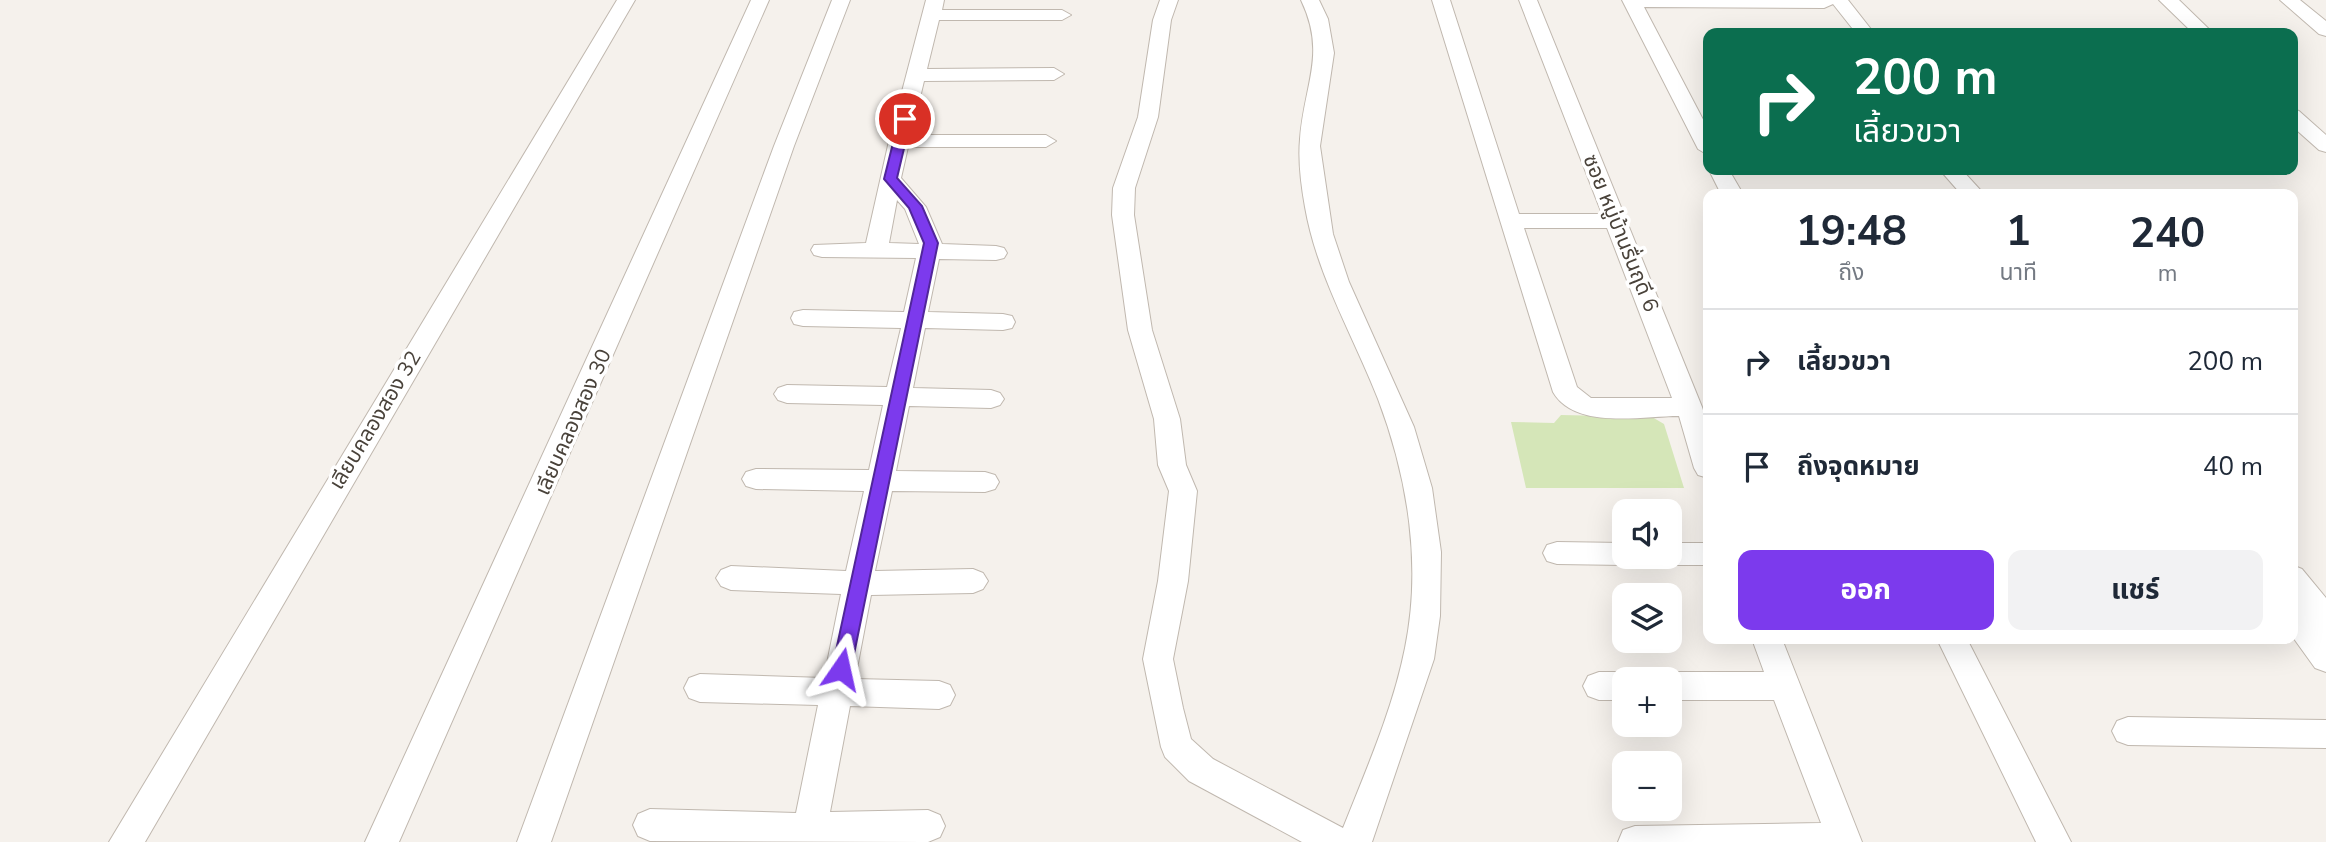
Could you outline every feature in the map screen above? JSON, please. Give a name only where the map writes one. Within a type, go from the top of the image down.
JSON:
[{"type":"street","name":"เลียบคลองสอง 32","points":[[126,842],[626,0]]},
{"type":"street","name":"เลียบคลองสอง 30","points":[[382,842],[760,0]]},
{"type":"street","points":[[534,842],[784,146],[841,0]]},
{"type":"street","points":[[1169,0],[1162,20],[1148,117],[1124,188],[1123,215],[1140,330],[1167,419],[1172,465],[1183,491],[1178,548],[1158,659],[1167,708],[1177,747],[1201,770],[1336,842]]},
{"type":"street","points":[[1310,0],[1321,19],[1326,45],[1324,73],[1310,139],[1320,230],[1330,268],[1362,342],[1390,396],[1403,433],[1413,466],[1425,539],[1427,589],[1421,646],[1411,690],[1355,842]]},
{"type":"street","points":[[1441,0],[1511,221],[1529,288],[1566,392],[1571,398],[1591,407],[1689,407]]},
{"type":"street","name":"ซอย หมู่บ้านรื่นฤดี 6","points":[[1528,0],[1689,407],[1703,452]]},
{"type":"street","points":[[2168,0],[2199,28]]},
{"type":"street","points":[[2290,0],[2326,30]]},
{"type":"street","points":[[1703,139],[1632,1],[1828,1],[1859,28]]},
{"type":"street","points":[[1828,1],[1844,28]]},
{"type":"street","points":[[876,250],[890,179],[933,8],[1062,15]]},
{"type":"street","points":[[916,75],[1055,74]]},
{"type":"street","points":[[2298,120],[2326,146]]},
{"type":"street","points":[[900,141],[1046,141]]},
{"type":"street","points":[[1956,175],[1968,189]]},
{"type":"street","points":[[1975,175],[1988,189]]},
{"type":"street","points":[[809,835],[858,583],[930,252],[931,243],[915,206],[890,179]]},
{"type":"street","points":[[1511,221],[1616,221]]},
{"type":"street","points":[[822,250],[996,253]]},
{"type":"street","points":[[803,318],[1003,322]]},
{"type":"street","points":[[787,394],[899,394],[991,399]]},
{"type":"street","points":[[755,479],[985,482]]},
{"type":"street","points":[[1557,553],[1612,554]]},
{"type":"street","points":[[1682,554],[1703,554]]},
{"type":"street","points":[[731,578],[858,583],[974,581]]},
{"type":"street","points":[[2298,585],[2326,620]]},
{"type":"street","points":[[2298,620],[2326,659]]},
{"type":"street","points":[[1635,842],[1845,840],[1769,644]]},
{"type":"street","points":[[1955,644],[2054,842]]},
{"type":"street","points":[[1682,685],[1785,685]]},
{"type":"street","points":[[700,688],[939,695]]},
{"type":"street","points":[[2128,731],[2326,734]]},
{"type":"street","points":[[650,825],[809,835],[928,827]]},
{"type":"green space","points":[[1561,415],[1652,417],[1664,424],[1684,488],[1526,488],[1511,422],[1554,423]]},
{"type":"route","points":[[841,669],[931,243],[915,206],[890,179],[905,119]]}]
